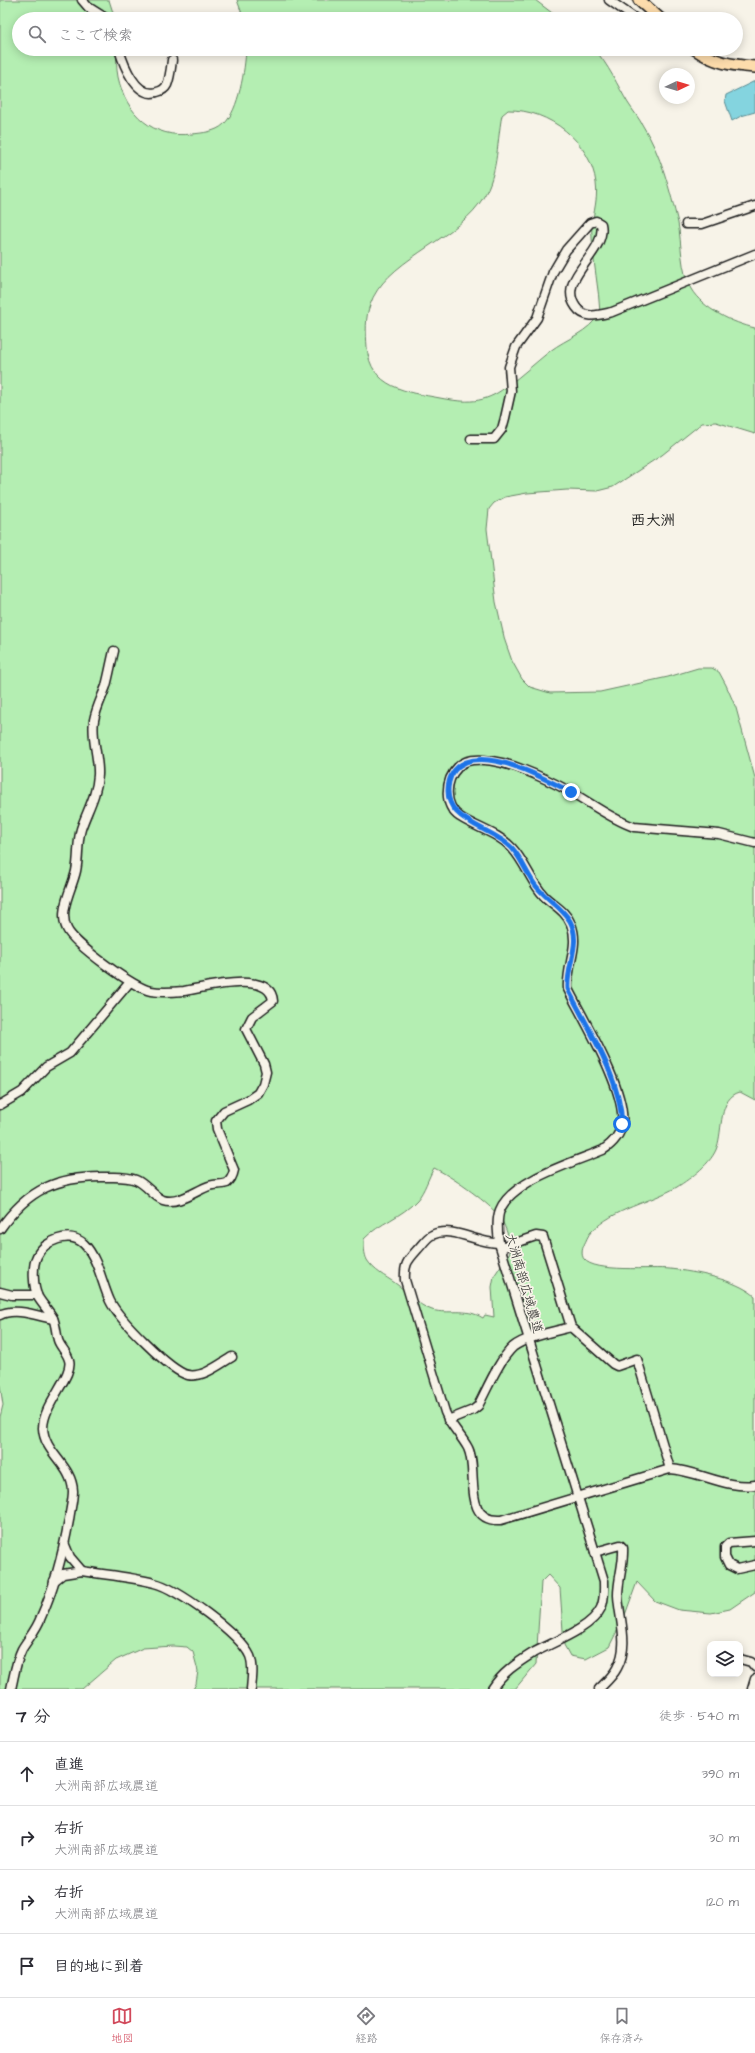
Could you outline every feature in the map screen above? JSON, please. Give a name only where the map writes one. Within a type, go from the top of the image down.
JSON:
[{"type":"main road","points":[[639,0],[652,12]]},
{"type":"main road","points":[[705,56],[727,65],[755,67]]},
{"type":"street","points":[[82,0],[88,7],[96,12]]},
{"type":"street","points":[[609,0],[626,12]]},
{"type":"street","points":[[122,56],[130,76],[137,86],[147,92],[154,93],[162,90],[167,85],[172,60]]},
{"type":"street","points":[[686,224],[702,224],[755,206]]},
{"type":"street","points":[[471,439],[494,439],[502,429],[511,391],[509,368],[516,347],[537,318],[553,272],[566,250],[590,223],[596,221],[601,224],[602,232],[598,244],[579,271],[572,287],[571,299],[577,308],[586,315],[595,316],[612,312],[755,254]]},
{"type":"street","points":[[0,1229],[9,1216],[30,1197],[46,1187],[65,1180],[82,1177],[136,1180],[163,1200],[177,1200],[210,1186],[227,1182],[233,1176],[234,1170],[217,1129],[216,1121],[224,1111],[248,1100],[258,1093],[263,1084],[266,1072],[264,1064],[246,1029],[252,1017],[273,1001],[273,994],[260,985],[244,982],[214,984],[165,993],[149,991],[130,982],[78,941],[68,931],[64,924],[64,910],[76,870],[81,830],[94,798],[98,774],[94,720],[106,684],[114,651]]},
{"type":"street","name":"大洲南部広域農道","points":[[492,1689],[514,1665],[580,1629],[595,1616],[601,1608],[604,1596],[604,1581],[500,1246],[497,1228],[500,1210],[509,1196],[537,1178],[603,1150],[613,1143],[622,1124],[622,1110],[613,1079],[568,989],[567,977],[575,946],[574,934],[570,922],[564,913],[544,896],[535,885],[512,849],[501,839],[459,816],[450,804],[448,797],[447,790],[451,775],[460,765],[471,760],[484,760],[498,763],[524,770],[546,780],[571,792],[615,819],[634,827],[719,834],[755,843]]},
{"type":"street","points":[[0,1105],[22,1092],[46,1067],[70,1053],[130,982]]},
{"type":"street","points":[[670,1469],[637,1359],[617,1366],[571,1327],[543,1237],[536,1236],[500,1246],[487,1244],[453,1232],[444,1232],[431,1235],[410,1258],[404,1268],[405,1280],[448,1420],[468,1449],[472,1462],[472,1493],[475,1503],[485,1518],[492,1521],[501,1520],[670,1469],[683,1470],[734,1485],[755,1485]]},
{"type":"street","points":[[11,1689],[21,1651],[41,1618],[54,1581],[65,1545],[73,1492],[69,1473],[45,1440],[43,1429],[44,1416],[50,1402],[68,1371],[70,1363],[68,1357],[58,1342],[53,1319],[36,1295],[34,1265],[43,1247],[52,1241],[62,1238],[74,1238],[84,1243],[91,1254],[110,1302],[119,1315],[163,1359],[181,1374],[190,1376],[199,1375],[232,1357]]},
{"type":"street","points":[[0,1292],[12,1295],[36,1295]]},
{"type":"street","points":[[0,1315],[5,1313],[17,1313],[53,1319]]},
{"type":"street","points":[[448,1420],[473,1410],[478,1406],[506,1354],[513,1346],[529,1339],[571,1327]]},
{"type":"street","points":[[755,1541],[729,1542],[725,1547],[725,1557],[728,1565],[737,1569],[755,1565]]},
{"type":"street","points":[[65,1545],[74,1564],[82,1571]]},
{"type":"street","points":[[594,1552],[620,1545],[623,1548],[624,1556],[619,1578],[618,1595],[624,1640],[622,1654],[617,1669],[599,1689]]},
{"type":"street","points":[[54,1581],[63,1574],[82,1571],[154,1582],[168,1587],[183,1596],[233,1634],[243,1646],[250,1656],[252,1666],[251,1689]]},
{"type":"street","points":[[743,1660],[751,1662],[755,1667]]},
{"type":"street","points":[[752,1689],[755,1679]]},
{"type":"green space","points":[[0,0],[109,0],[113,12],[12,12],[12,56],[116,56],[117,74],[122,90],[127,102],[135,113],[143,121],[154,128],[178,135],[209,132],[221,127],[224,124],[234,109],[240,89],[245,56],[600,56],[655,148],[668,186],[678,223],[683,265],[687,282],[696,296],[711,309],[737,323],[755,328],[755,434],[716,422],[702,423],[662,455],[613,487],[597,491],[567,490],[527,493],[505,497],[494,503],[489,509],[487,529],[496,602],[505,641],[512,661],[522,679],[530,687],[550,693],[600,692],[668,677],[698,668],[712,668],[719,672],[736,708],[755,778],[755,1100],[740,1092],[733,1095],[728,1101],[722,1115],[719,1140],[711,1159],[694,1175],[677,1187],[621,1211],[600,1224],[589,1235],[583,1247],[582,1256],[590,1263],[611,1268],[670,1269],[715,1277],[737,1285],[755,1296],[755,1592],[730,1609],[711,1613],[679,1610],[655,1601],[637,1582],[625,1615],[609,1647],[586,1659],[570,1656],[564,1645],[560,1588],[548,1575],[541,1582],[536,1664],[515,1689],[193,1689],[196,1684],[198,1671],[193,1652],[187,1647],[173,1646],[143,1648],[116,1660],[82,1689],[0,1689],[0,1417],[3,1405],[0,1385]],"holes":[[[508,110],[523,111],[538,115],[553,122],[566,131],[586,154],[592,168],[597,190],[592,224],[592,238],[600,313],[590,326],[557,346],[512,383],[490,397],[474,401],[449,400],[415,393],[392,386],[383,380],[375,371],[370,361],[366,331],[367,315],[370,305],[378,290],[389,276],[403,264],[452,230],[479,204],[490,183],[496,161],[502,115]],[[434,1168],[458,1182],[492,1208],[505,1226],[512,1249],[494,1276],[492,1287],[494,1317],[485,1315],[483,1318],[470,1313],[445,1312],[427,1308],[376,1270],[366,1258],[364,1239],[370,1233],[404,1211],[417,1200]]]},
{"type":"green space","points":[[237,0],[535,0],[551,12],[241,12]]},
{"type":"water","points":[[755,81],[755,112],[741,116],[732,121],[725,101],[726,95]]},
{"type":"district","name":"西大洲","points":[[653,520]]},
{"type":"route","points":[[571,792],[524,770],[484,760],[471,760],[460,765],[451,775],[447,790],[450,804],[459,816],[501,839],[512,849],[535,885],[544,896],[564,913],[570,922],[574,934],[575,946],[567,977],[568,989],[613,1079],[622,1110],[622,1124]]}]
